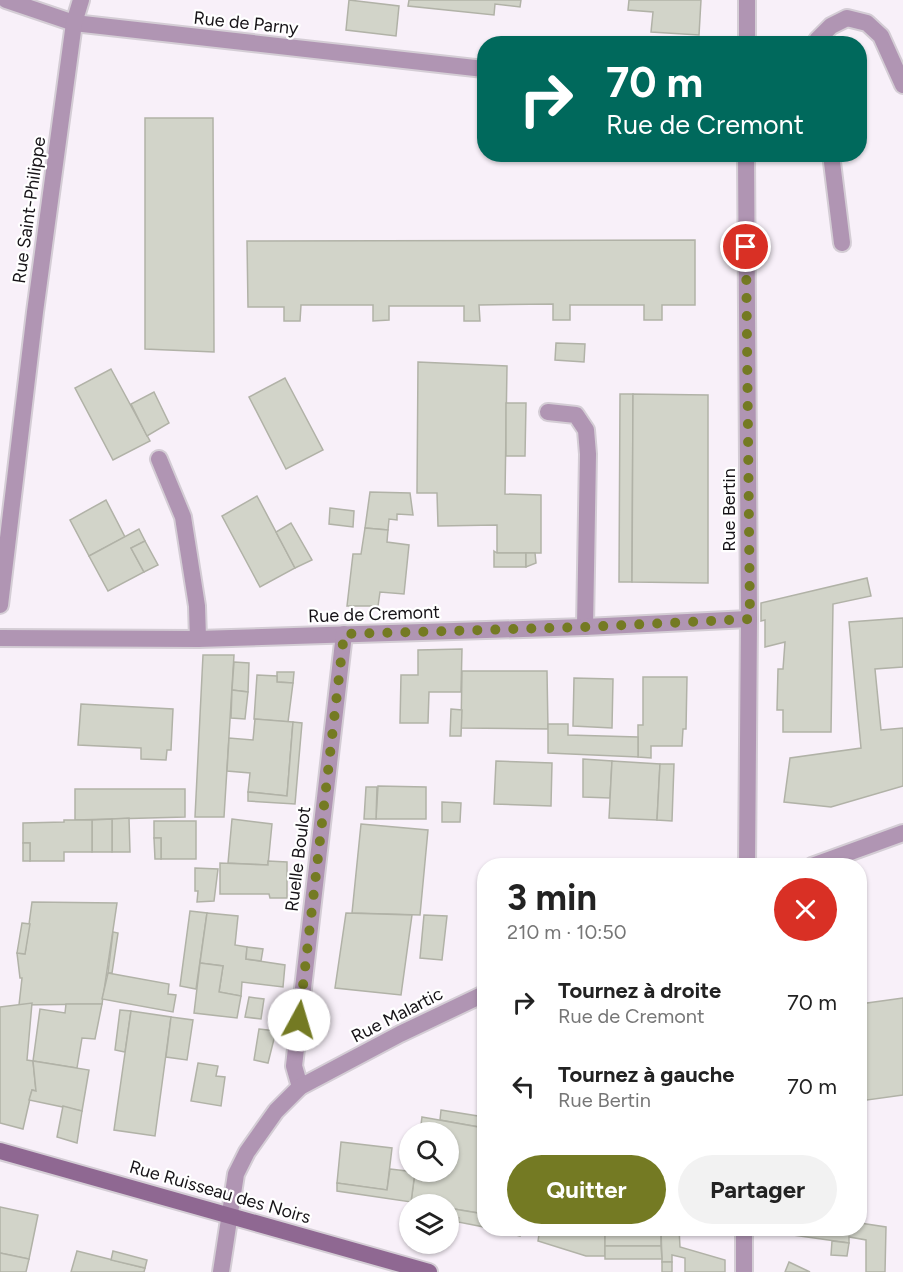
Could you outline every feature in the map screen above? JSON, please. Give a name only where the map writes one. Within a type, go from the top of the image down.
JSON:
[{"type":"main road","name":"Rue Ruisseau des Noirs","points":[[0,1151],[429,1272]]},
{"type":"street","name":"Rue de Parny","points":[[6,0],[74,23],[477,68]]},
{"type":"street","name":"Rue Saint-Philippe","points":[[0,605],[33,324],[74,23],[81,0]]},
{"type":"street","points":[[747,0],[747,36]]},
{"type":"street","points":[[821,36],[831,26],[847,18],[867,23],[881,36],[903,84]]},
{"type":"street","name":"Rue Bertin","points":[[746,162],[750,619],[747,858]]},
{"type":"street","points":[[832,162],[842,243]]},
{"type":"street","points":[[548,412],[576,416],[586,430],[588,454],[585,627]]},
{"type":"street","points":[[159,459],[183,517],[197,606],[198,639]]},
{"type":"street","name":"Rue de Cremont","points":[[0,638],[198,639],[585,627],[750,619]]},
{"type":"street","name":"Ruelle Boulot","points":[[300,1087],[294,1066],[344,634]]},
{"type":"street","points":[[834,858],[903,833]]},
{"type":"street","name":"Rue Malartic","points":[[221,1272],[236,1174],[247,1152],[276,1111],[300,1087],[400,1034],[477,997]]},
{"type":"street","points":[[744,1236],[744,1272]]},
{"type":"building","points":[[349,0],[399,6],[396,36],[346,30]]},
{"type":"building","points":[[409,0],[521,0],[520,7],[495,4],[494,15],[408,6]]},
{"type":"building","points":[[629,0],[701,0],[699,35],[651,32],[653,12],[628,10]]},
{"type":"building","points":[[145,118],[213,118],[214,352],[145,349]]},
{"type":"building","points":[[695,240],[695,305],[662,305],[662,320],[644,320],[644,305],[570,305],[570,320],[553,320],[553,304],[479,305],[480,321],[464,321],[464,306],[389,306],[389,320],[373,321],[373,305],[301,305],[300,321],[284,321],[284,307],[248,307],[247,241]]},
{"type":"building","points":[[556,343],[585,344],[584,362],[555,360]]},
{"type":"building","points":[[418,362],[507,366],[505,494],[541,495],[541,553],[497,553],[497,525],[438,526],[437,493],[417,493]]},
{"type":"building","points":[[111,369],[150,441],[113,460],[75,388]]},
{"type":"building","points":[[285,378],[323,450],[286,469],[249,397]]},
{"type":"building","points":[[154,392],[169,423],[147,436],[131,404]]},
{"type":"building","points":[[620,394],[633,394],[632,582],[619,582]]},
{"type":"building","points":[[633,394],[708,395],[708,583],[632,582]]},
{"type":"building","points":[[506,403],[526,403],[525,456],[506,456]]},
{"type":"building","points":[[370,492],[410,493],[413,515],[397,514],[397,520],[389,519],[388,530],[365,528]]},
{"type":"building","points":[[257,496],[295,568],[260,587],[222,516]]},
{"type":"building","points":[[106,500],[125,537],[89,556],[70,520]]},
{"type":"building","points":[[330,508],[354,511],[353,527],[329,524]]},
{"type":"building","points":[[291,523],[312,560],[295,568],[276,532]]},
{"type":"building","points":[[365,528],[388,530],[387,542],[409,545],[404,594],[380,592],[378,606],[347,606],[353,554],[361,554]]},
{"type":"building","points":[[139,529],[145,541],[131,548],[144,572],[108,591],[89,556]]},
{"type":"building","points":[[145,541],[158,565],[144,572],[131,548]]},
{"type":"building","points":[[494,551],[497,553],[526,553],[526,567],[494,567]]},
{"type":"building","points":[[526,553],[535,553],[536,563],[526,567]]},
{"type":"building","points":[[867,578],[871,596],[833,604],[831,732],[783,732],[783,710],[777,710],[778,669],[783,669],[785,642],[765,647],[765,620],[761,621],[761,603]]},
{"type":"building","points":[[903,618],[903,667],[875,669],[881,730],[903,728],[903,786],[831,807],[784,802],[790,758],[861,748],[849,622]]},
{"type":"building","points":[[462,649],[461,692],[429,692],[428,723],[400,723],[401,675],[418,675],[418,650]]},
{"type":"building","points":[[203,655],[234,655],[224,817],[195,817]]},
{"type":"building","points":[[234,662],[249,663],[248,692],[232,690]]},
{"type":"building","points":[[462,671],[547,671],[548,729],[461,728]]},
{"type":"building","points":[[277,672],[294,672],[293,683],[277,682]]},
{"type":"building","points":[[257,675],[277,676],[277,682],[293,683],[288,722],[254,719]]},
{"type":"building","points":[[643,677],[687,677],[686,729],[683,729],[682,746],[651,746],[651,758],[638,757],[638,725],[643,725]]},
{"type":"building","points":[[574,678],[613,679],[612,728],[573,726]]},
{"type":"building","points":[[232,690],[248,692],[245,719],[231,718]]},
{"type":"building","points":[[81,704],[173,709],[171,750],[167,750],[166,760],[141,759],[141,748],[78,745]]},
{"type":"building","points":[[451,709],[462,710],[461,736],[450,736]]},
{"type":"building","points":[[255,719],[293,722],[287,796],[248,792],[250,773],[227,771],[229,738],[253,740]]},
{"type":"building","points":[[293,722],[302,723],[295,804],[248,801],[248,792],[287,796]]},
{"type":"building","points":[[548,724],[568,724],[568,735],[638,737],[638,757],[548,753]]},
{"type":"building","points":[[583,759],[612,761],[610,798],[583,797]]},
{"type":"building","points":[[496,761],[552,763],[551,806],[494,804]]},
{"type":"building","points":[[612,761],[660,764],[657,820],[609,818]]},
{"type":"building","points":[[660,764],[674,764],[672,821],[657,820]]},
{"type":"building","points":[[378,786],[426,787],[426,819],[376,819]]},
{"type":"building","points":[[366,787],[377,787],[376,819],[364,819]]},
{"type":"building","points":[[75,789],[185,789],[185,817],[75,820]]},
{"type":"building","points":[[442,802],[461,803],[460,822],[442,822]]},
{"type":"building","points":[[129,818],[130,852],[112,852],[112,819]]},
{"type":"building","points":[[112,819],[112,852],[92,852],[92,820]]},
{"type":"building","points":[[232,819],[272,824],[268,865],[228,863]]},
{"type":"building","points":[[64,820],[92,820],[92,852],[64,852],[64,861],[30,861],[30,843],[23,843],[23,823],[64,822]]},
{"type":"building","points":[[154,821],[196,821],[196,859],[161,859],[161,838],[154,838]]},
{"type":"building","points":[[361,824],[428,830],[420,915],[352,913]]},
{"type":"building","points":[[154,838],[161,838],[161,859],[155,859]]},
{"type":"building","points":[[23,843],[30,843],[30,861],[23,861]]},
{"type":"building","points":[[268,861],[287,862],[287,898],[270,898],[269,894],[220,894],[220,863],[268,865]]},
{"type":"building","points":[[195,868],[218,869],[214,901],[197,902]]},
{"type":"building","points":[[32,902],[117,903],[102,1004],[19,1005],[22,978],[20,978],[17,953],[25,954]]},
{"type":"building","points":[[190,911],[207,913],[196,989],[180,986]]},
{"type":"building","points":[[207,913],[238,916],[235,945],[247,947],[246,959],[285,965],[283,987],[242,982],[241,996],[219,992],[223,966],[200,963]]},
{"type":"building","points":[[346,913],[412,915],[401,995],[335,988]]},
{"type":"building","points":[[424,915],[447,916],[442,960],[420,958]]},
{"type":"building","points":[[22,923],[30,924],[25,954],[17,953]]},
{"type":"building","points":[[113,932],[118,933],[112,973],[108,973]]},
{"type":"building","points":[[247,947],[263,949],[261,961],[246,959]]},
{"type":"building","points":[[200,963],[223,966],[219,992],[241,996],[237,1018],[194,1013]]},
{"type":"building","points":[[108,973],[169,984],[168,994],[176,995],[173,1012],[102,999]]},
{"type":"building","points":[[249,997],[264,999],[261,1019],[245,1017]]},
{"type":"building","points":[[903,998],[903,1095],[867,1100],[867,1003]]},
{"type":"building","points":[[32,1003],[27,1060],[33,1061],[36,1091],[32,1090],[23,1129],[0,1123],[0,1007]]},
{"type":"building","points":[[66,1004],[102,1004],[95,1039],[82,1038],[77,1068],[33,1061],[40,1009],[65,1013]]},
{"type":"building","points":[[120,1010],[131,1011],[125,1052],[115,1050]]},
{"type":"building","points":[[131,1011],[171,1017],[155,1136],[114,1130]]},
{"type":"building","points":[[171,1017],[193,1020],[187,1060],[166,1057]]},
{"type":"building","points":[[259,1029],[276,1031],[268,1063],[254,1060]]},
{"type":"building","points":[[33,1061],[89,1070],[82,1111],[29,1100],[32,1090],[36,1091]]},
{"type":"building","points":[[198,1063],[218,1066],[216,1076],[225,1077],[221,1106],[191,1101]]},
{"type":"building","points":[[63,1106],[82,1111],[77,1143],[57,1137]]},
{"type":"building","points":[[441,1110],[477,1116],[477,1127],[440,1120]]},
{"type":"building","points":[[422,1117],[450,1122],[421,1122]]},
{"type":"building","points":[[459,1124],[477,1127],[477,1213],[459,1210],[459,1194],[412,1194],[414,1182],[459,1182]]},
{"type":"building","points":[[341,1142],[392,1148],[387,1190],[337,1183]]},
{"type":"building","points":[[390,1169],[399,1170],[399,1182],[414,1182],[412,1194],[399,1194],[399,1200],[337,1191],[337,1183],[387,1190]]},
{"type":"building","points":[[0,1207],[38,1215],[29,1259],[0,1253]]},
{"type":"building","points":[[459,1210],[477,1213],[477,1226],[459,1222]]},
{"type":"building","points":[[867,1224],[886,1227],[885,1272],[866,1272],[866,1240],[849,1237],[849,1243],[800,1236],[867,1236]]},
{"type":"building","points":[[539,1236],[605,1236],[605,1256],[586,1256],[538,1241]]},
{"type":"building","points":[[605,1236],[661,1236],[661,1246],[605,1246]]},
{"type":"building","points":[[661,1236],[679,1236],[680,1247],[725,1260],[725,1272],[685,1272],[685,1258],[672,1255],[672,1262],[662,1262]]},
{"type":"building","points":[[832,1241],[849,1243],[847,1256],[831,1255]]},
{"type":"building","points":[[605,1246],[661,1246],[662,1259],[605,1259]]},
{"type":"building","points":[[77,1251],[145,1268],[144,1272],[71,1272]]},
{"type":"building","points":[[113,1251],[147,1260],[145,1268],[111,1260]]},
{"type":"building","points":[[0,1253],[29,1259],[26,1272],[0,1272]]},
{"type":"building","points":[[662,1262],[672,1262],[672,1272],[662,1272]]},
{"type":"building","points":[[789,1262],[810,1272],[785,1272]]},
{"type":"route","points":[[299,1020],[344,634],[585,627],[750,619],[746,247]]}]
